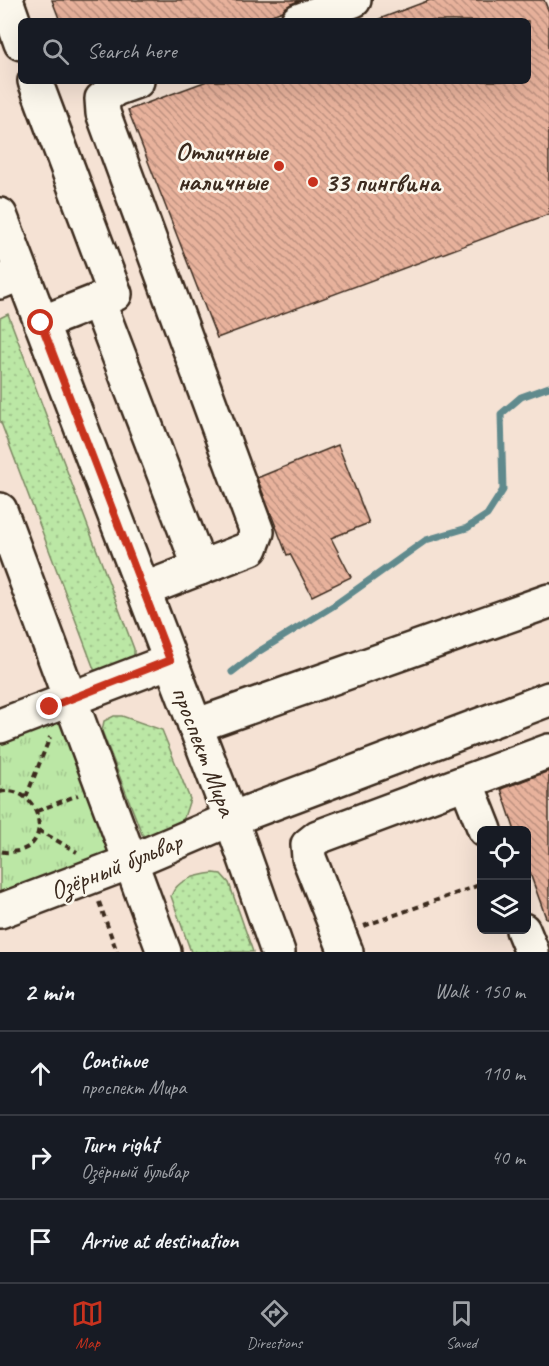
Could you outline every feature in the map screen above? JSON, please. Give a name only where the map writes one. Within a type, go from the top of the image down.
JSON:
[{"type":"street","points":[[306,18],[354,0]]},
{"type":"street","points":[[36,84],[115,294],[41,323]]},
{"type":"street","points":[[129,84],[115,89],[102,99],[103,113],[257,532],[251,548],[143,590]]},
{"type":"street","name":"проспект Мира","points":[[0,215],[11,277],[41,323],[231,819],[278,952]]},
{"type":"street","points":[[98,301],[200,568]]},
{"type":"street","points":[[0,510],[164,952]]},
{"type":"street","points":[[195,726],[549,601]]},
{"type":"street","points":[[0,726],[170,660]]},
{"type":"street","name":"Озёрный бульвар","points":[[0,911],[130,862],[231,819],[549,699]]},
{"type":"street","points":[[342,943],[309,858],[308,845],[318,837],[549,751]]},
{"type":"street","points":[[466,782],[483,826]]},
{"type":"street","points":[[525,934],[532,952]]},
{"type":"path","points":[[0,792],[16,792],[26,797],[37,811],[39,822],[34,841],[22,850],[5,853],[0,851]]},
{"type":"path","points":[[37,811],[81,794]]},
{"type":"path","points":[[38,830],[80,854],[117,952]]},
{"type":"path","points":[[342,943],[477,886]]},
{"type":"green space","points":[[8,314],[134,649],[134,661],[97,677],[0,420],[0,318]]},
{"type":"green space","points":[[114,716],[122,716],[162,730],[190,799],[180,830],[151,843],[142,834],[102,731],[104,721]]},
{"type":"green space","points":[[64,720],[110,855],[0,896],[0,744]]},
{"type":"green space","points":[[214,873],[221,874],[229,883],[253,952],[191,952],[171,896],[183,882]]},
{"type":"building","points":[[52,0],[301,0],[291,4],[283,11],[263,18],[59,18]]},
{"type":"building","points":[[430,0],[544,0],[549,12],[549,214],[217,338],[128,110],[199,84],[531,84],[531,18],[382,18]]},
{"type":"building","points":[[338,445],[369,523],[331,538],[351,577],[312,596],[290,554],[287,555],[257,478]]},
{"type":"building","points":[[549,771],[549,918],[546,918],[531,876],[531,826],[513,826],[501,789]]},
{"type":"waterway","points":[[232,672],[258,652],[333,606],[426,540],[467,528],[487,515],[503,490],[501,414],[521,397],[549,387]]},
{"type":"place","name":"Отличные наличные","points":[[279,166]]},
{"type":"place","name":"33 пингвина","points":[[313,182]]},
{"type":"route","points":[[41,323],[170,660],[50,707]]}]
